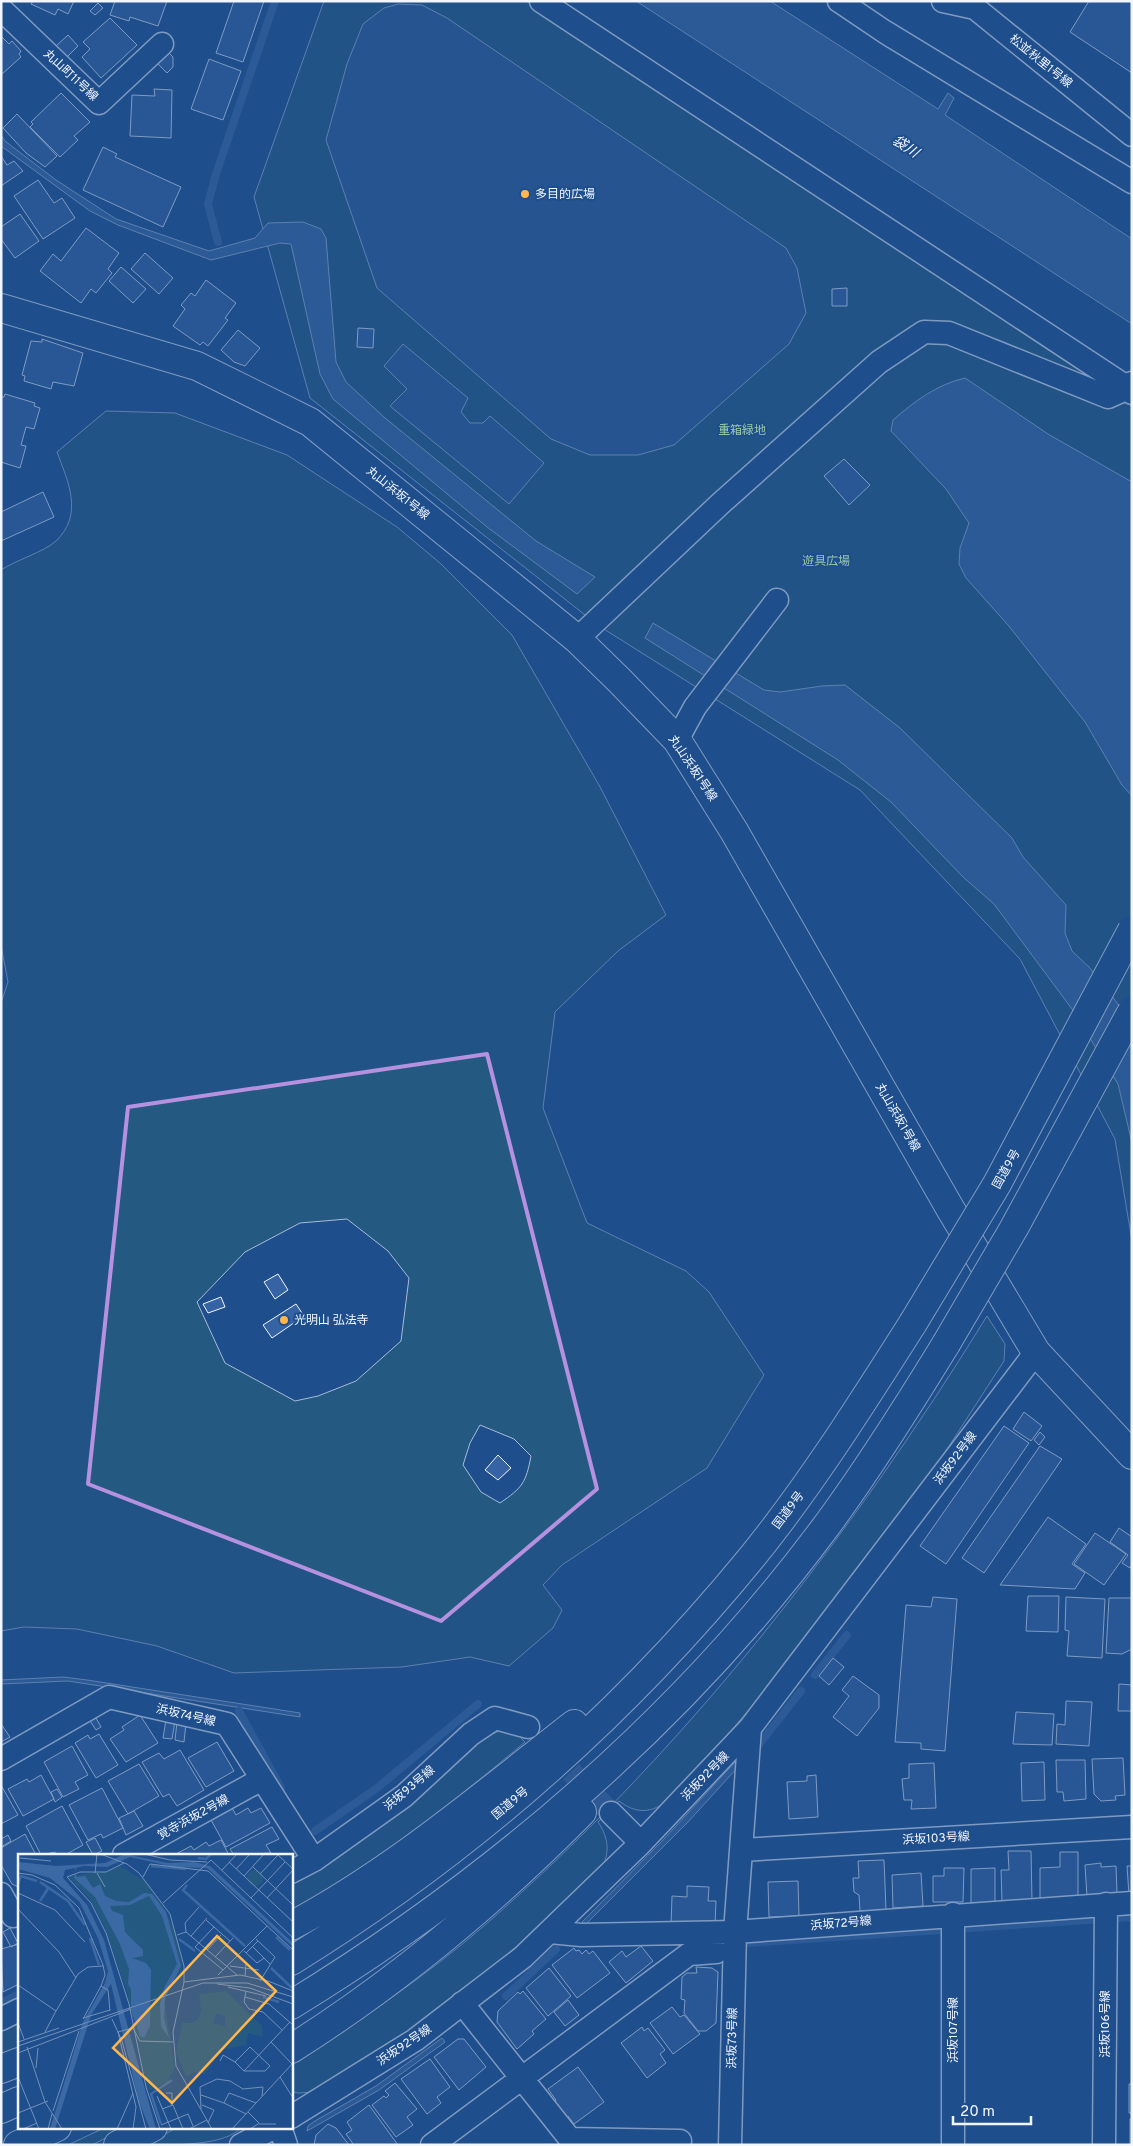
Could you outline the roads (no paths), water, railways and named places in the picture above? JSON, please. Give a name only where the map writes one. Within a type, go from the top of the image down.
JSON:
[{"type":"main road","name":"丸山浜坂1号線","points":[[1,308],[196,366],[310,422],[577,639],[677,740],[734,831],[951,1210],[1036,1352],[1132,1455]]},
{"type":"main road","name":"国道9号","points":[[292,1960],[370,1910],[488,1821],[564,1756],[676,1644],[752,1557],[845,1430],[913,1323],[997,1184],[1132,930]]},
{"type":"main road","points":[[292,2048],[326,2027],[402,1971],[491,1898],[553,1841],[629,1762],[824,1529],[907,1408],[946,1344],[1014,1228],[1132,1011]]},
{"type":"main road","points":[[292,1925],[340,1898],[422,1842],[676,1644]]},
{"type":"main road","points":[[292,2004],[428,1915],[515,1848],[616,1759],[706,1670]]},
{"type":"main road","points":[[1,2069],[18,2062]]},
{"type":"main road","points":[[1,2109],[18,2101]]},
{"type":"main road","points":[[18,2145],[56,2128]]},
{"type":"main road","points":[[118,2145],[151,2128]]},
{"type":"street","points":[[541,1],[1130,388]]},
{"type":"street","points":[[839,1],[902,42],[1132,182]]},
{"type":"street","name":"松並秋里1号線","points":[[944,1],[975,8],[1132,136]]},
{"type":"street","name":"丸山町11号線","points":[[1,9],[99,103],[162,44]]},
{"type":"street","points":[[577,639],[713,511],[872,368],[924,332],[949,333],[1108,397],[1130,388]]},
{"type":"street","points":[[677,740],[695,707],[777,600]]},
{"type":"street","name":"浜坂92号線","points":[[292,2116],[415,2040],[523,1957],[641,1843],[750,1728],[1036,1352]]},
{"type":"street","name":"浜坂74号線","points":[[1,1759],[108,1697],[227,1724],[314,1860]]},
{"type":"street","name":"浜坂93号線","points":[[292,1871],[314,1860],[404,1796],[471,1734],[495,1718],[528,1727]]},
{"type":"street","name":"浜坂73号線","points":[[730,2145],[735,1932],[750,1728]]},
{"type":"street","name":"覚寺浜坂2号線","points":[[126,1854],[262,1779]]},
{"type":"street","points":[[611,1813],[641,1843]]},
{"type":"street","name":"浜坂103号線","points":[[741,1850],[1132,1827]]},
{"type":"street","points":[[1,1894],[11,1917]]},
{"type":"street","name":"浜坂72号線","points":[[550,1932],[581,1935],[735,1932],[953,1914],[1132,1903]]},
{"type":"street","name":"浜坂106号線","points":[[1104,2145],[1106,1904]]},
{"type":"street","name":"浜坂107号線","points":[[953,1914],[953,2145]]},
{"type":"street","points":[[432,2145],[689,1954],[716,1952]]},
{"type":"street","points":[[462,2003],[570,2139],[680,2141]]},
{"type":"street","points":[[1,2019],[18,2010]]},
{"type":"street","points":[[241,2145],[273,2128]]},
{"type":"street","points":[[280,2128],[286,2145]]},
{"type":"water","name":"袋川","points":[[636,1],[770,1],[938,109],[948,93],[954,98],[945,115],[1132,239],[1132,324]]},
{"type":"water","points":[[1,135],[5,141],[56,180],[116,219],[209,251],[255,238],[268,223],[303,222],[321,229],[326,238],[336,362],[346,382],[385,418],[536,541],[595,577],[577,594],[487,527],[333,399],[320,374],[291,244],[280,243],[211,260],[118,225],[90,211],[1,146]]},
{"type":"water","points":[[965,378],[1048,434],[1132,482],[1132,796],[1122,785],[1085,722],[1008,625],[966,578],[959,564],[960,548],[969,523],[946,489],[891,431],[893,420],[918,400],[935,389]]},
{"type":"water","points":[[653,623],[764,690],[780,692],[845,685],[900,728],[1012,838],[1023,857],[1066,905],[1065,933],[1072,951],[1089,967],[1132,1022],[1132,1143],[1118,1084],[1072,1009],[994,904],[963,877],[891,802],[838,760],[645,638]]},
{"type":"water","points":[[63,1677],[300,1713],[300,1717],[68,1681],[1,1684],[1,1680]]},
{"type":"water","points":[[737,1760],[738,1767],[688,1822],[585,1925],[582,1922],[662,1841]]},
{"type":"water","points":[[442,2038],[445,2042],[379,2090],[307,2131],[308,2126],[315,2121],[376,2086]]},
{"type":"waterway","points":[[218,242],[208,204],[216,174],[275,1]]},
{"type":"waterway","points":[[815,1675],[847,1635]]},
{"type":"waterway","points":[[757,1747],[801,1691]]},
{"type":"waterway","points":[[315,1831],[377,1788],[478,1704]]},
{"type":"waterway","points":[[239,1711],[281,1788]]},
{"type":"waterway","points":[[747,1943],[1132,1917]]},
{"type":"waterway","points":[[506,1996],[556,1949]]},
{"type":"waterway","points":[[1,2003],[18,1994]]},
{"type":"tunnel","points":[[548,1748],[611,1813]]},
{"type":"place","name":"多目的広場","points":[[525,194]]},
{"type":"place","name":"光明山 弘法寺","points":[[284,1320]]},
{"type":"park label","name":"重箱緑地","points":[[742,430]]},
{"type":"park label","name":"遊具広場","points":[[826,561]]}]
